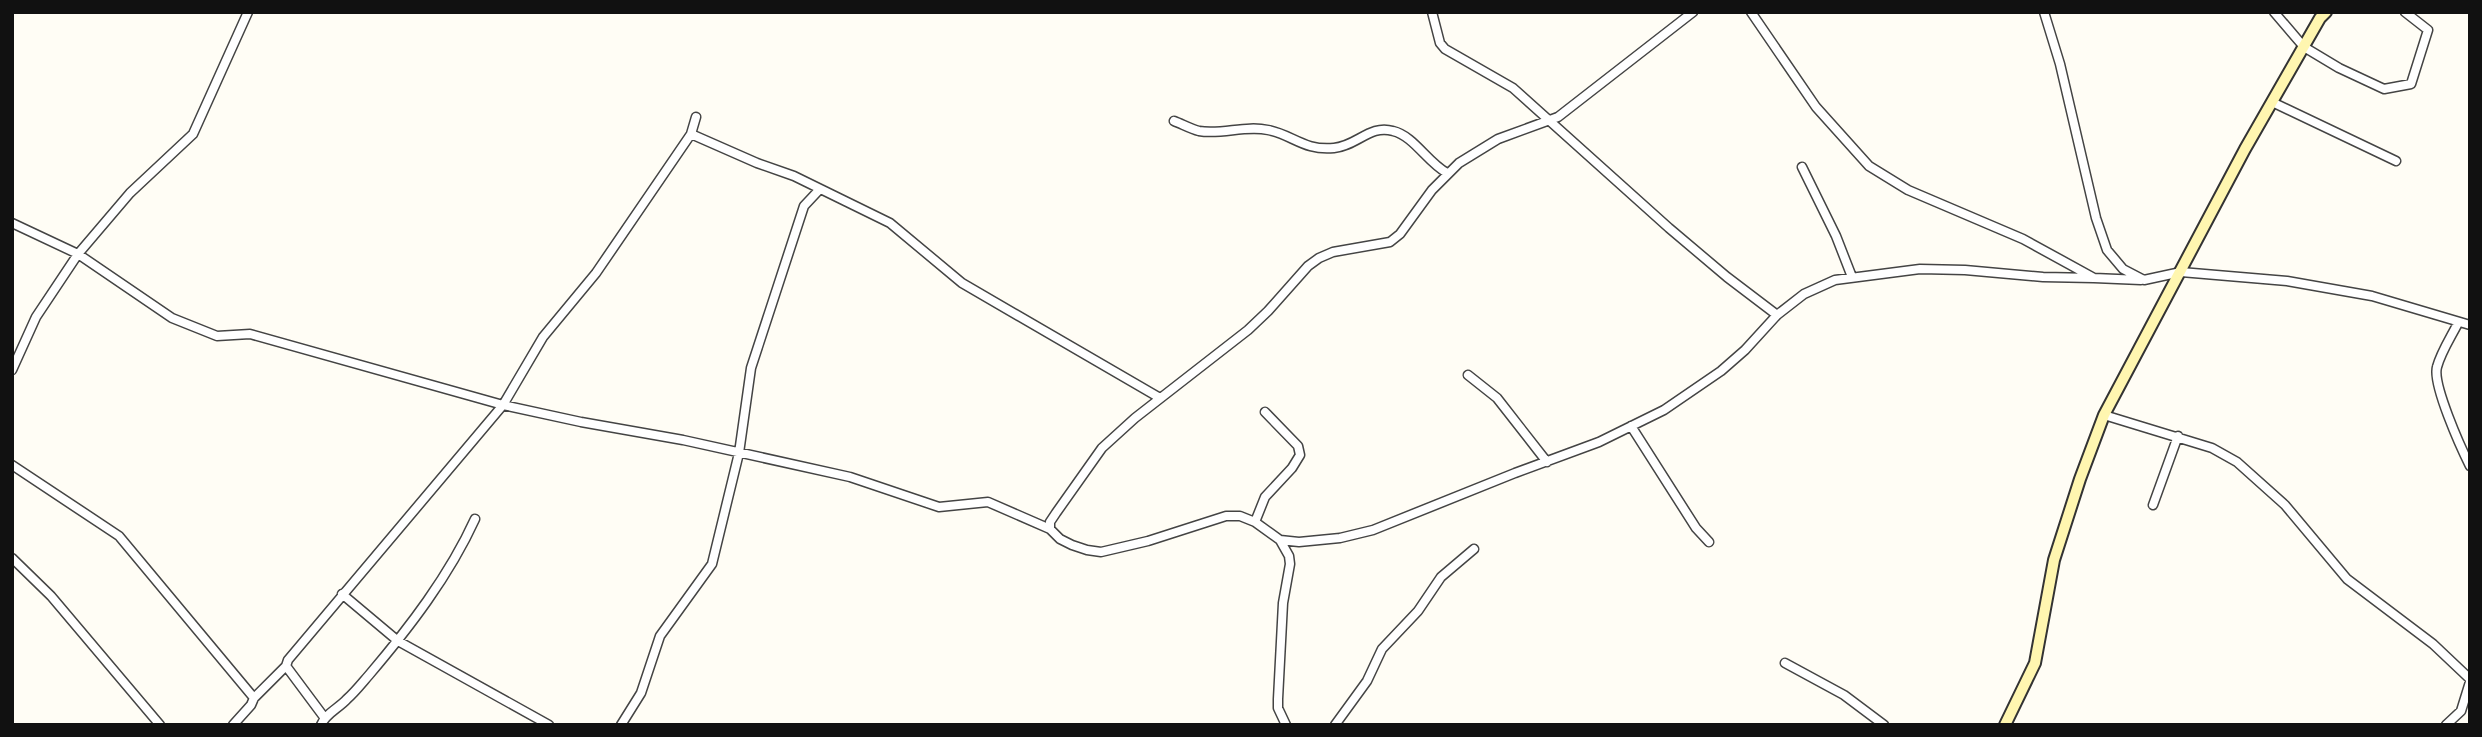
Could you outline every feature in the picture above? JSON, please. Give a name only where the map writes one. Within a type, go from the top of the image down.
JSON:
[{"type":"main road","points":[[2005,725],[2035,663],[2054,559],[2104,415],[2322,14]]},
{"type":"street","points":[[12,370],[36,317],[78,254],[130,193],[193,134],[248,12]]},
{"type":"street","points":[[1432,12],[1440,43],[1445,49],[1513,88],[1727,277],[1777,315]]},
{"type":"street","points":[[1050,529],[1050,522],[1102,448],[1160,398],[1248,330],[1308,266],[1334,252],[1390,242],[1400,234],[1447,173],[1459,163],[1498,139],[1550,121],[1570,109],[1693,12]]},
{"type":"street","points":[[1751,12],[1816,107],[1869,166],[1908,190],[2023,239],[2094,278]]},
{"type":"street","points":[[2044,12],[2060,64],[2096,218],[2107,250],[2123,269],[2144,280]]},
{"type":"street","points":[[2274,12],[2304,47],[2339,68],[2384,89],[2411,84],[2428,30],[2405,12]]},
{"type":"street","points":[[2272,102],[2396,161]]},
{"type":"street","points":[[233,725],[254,698],[286,666],[288,660],[342,594],[386,546],[503,404],[543,337],[596,272],[691,134],[696,117]]},
{"type":"street","points":[[1174,121],[1197,131],[1255,128],[1271,130],[1307,147],[1320,148],[1346,146],[1370,131],[1387,129],[1404,135],[1431,163],[1447,173]]},
{"type":"street","points":[[691,134],[794,176],[890,223],[962,283],[1160,398]]},
{"type":"street","points":[[1802,167],[1836,236],[1852,277]]},
{"type":"street","points":[[621,725],[641,693],[660,636],[712,564],[739,453],[751,368],[804,206],[819,190]]},
{"type":"street","points":[[12,223],[78,254],[172,318],[217,336],[250,334],[503,404],[850,477],[939,507],[988,502],[1050,529],[1060,539],[1072,545],[1101,552],[1148,541],[1226,516],[1240,516],[1255,522],[1280,540],[1299,542],[1373,530],[1599,442],[1664,410],[1721,371],[1777,315],[1804,294],[1835,280],[1852,277],[1920,269],[2144,280],[2181,272],[2287,281],[2372,296],[2470,325]]},
{"type":"street","points":[[2458,323],[2437,366],[2436,377],[2444,405],[2470,466]]},
{"type":"street","points":[[1468,375],[1497,398],[1547,462]]},
{"type":"street","points":[[1255,522],[1265,497],[1292,468],[1300,455],[1298,446],[1265,412]]},
{"type":"street","points":[[2104,415],[2212,447],[2264,484],[2305,526],[2347,579],[2404,621],[2456,664],[2470,680],[2460,710],[2446,725]]},
{"type":"street","points":[[1630,426],[1696,528],[1709,542]]},
{"type":"street","points":[[2153,505],[2178,436]]},
{"type":"street","points":[[12,465],[119,536],[254,698]]},
{"type":"street","points":[[286,666],[322,721],[349,698],[398,641],[461,549],[475,519]]},
{"type":"street","points":[[1280,540],[1290,564],[1283,603],[1278,699],[1278,708],[1286,725]]},
{"type":"street","points":[[1335,725],[1367,681],[1382,649],[1418,611],[1441,577],[1474,549]]},
{"type":"street","points":[[12,558],[51,596],[160,725]]},
{"type":"street","points":[[342,594],[398,641],[549,725]]},
{"type":"street","points":[[1785,663],[1819,684],[1844,695],[1884,725]]},
{"type":"street","points":[[2456,664],[2470,664]]}]
